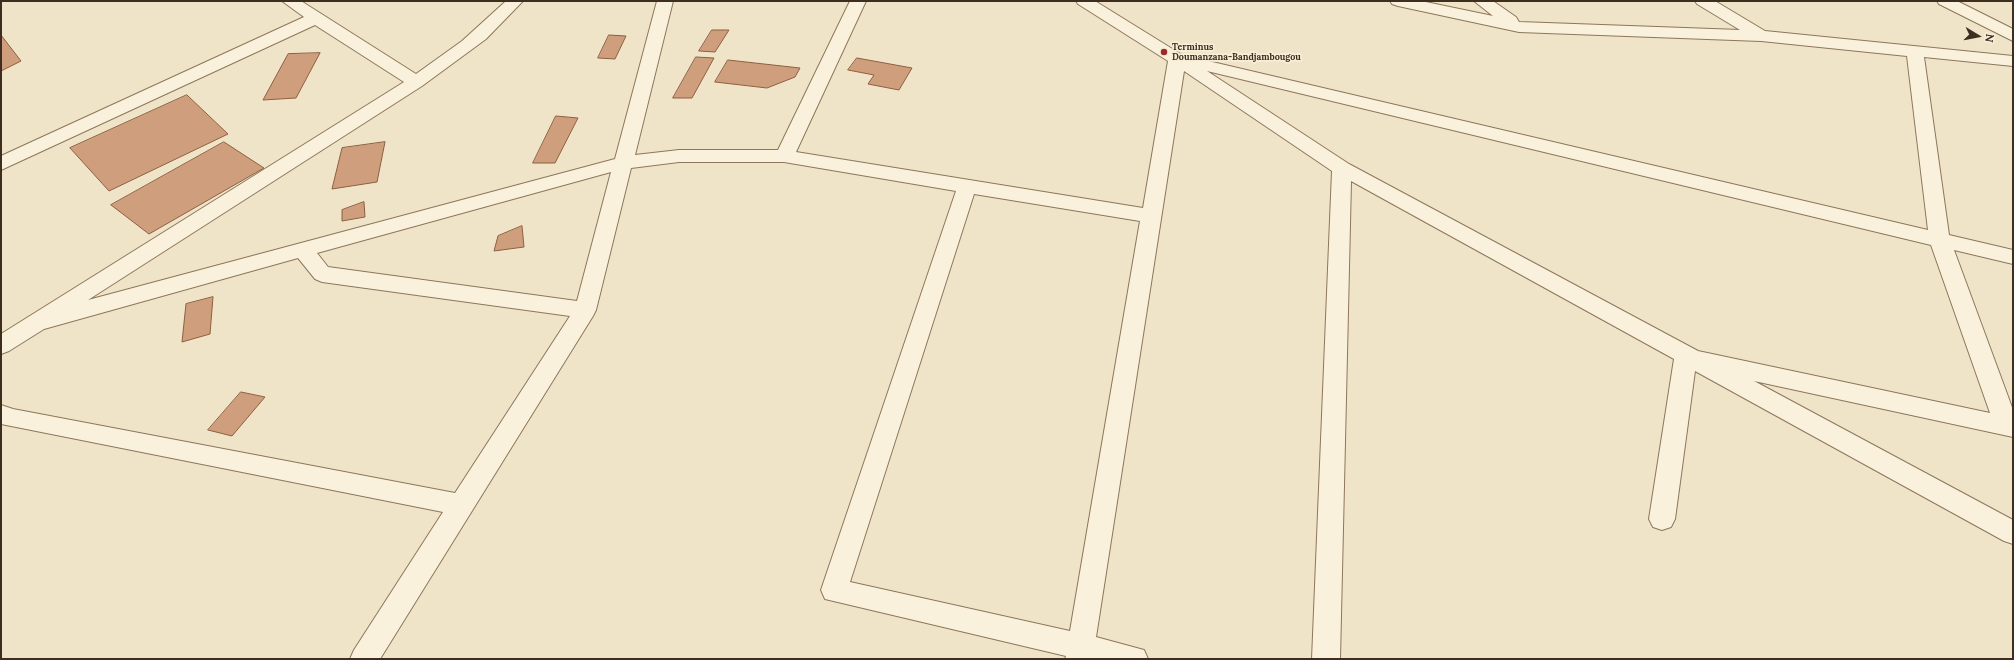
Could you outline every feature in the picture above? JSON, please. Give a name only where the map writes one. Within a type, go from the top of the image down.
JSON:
[{"type":"street","points":[[290,1],[416,82]]},
{"type":"street","points":[[1,346],[416,82],[468,47],[500,18],[515,1]]},
{"type":"street","points":[[364,659],[585,310],[665,1]]},
{"type":"street","points":[[784,156],[858,1]]},
{"type":"street","points":[[1084,1],[1176,59],[1342,168],[2013,533]]},
{"type":"street","points":[[1398,1],[1519,27],[1761,36],[2013,61]]},
{"type":"street","points":[[1482,1],[1519,27]]},
{"type":"street","points":[[1703,1],[1761,36]]},
{"type":"street","points":[[1946,1],[2013,36]]},
{"type":"street","points":[[1,164],[316,18]]},
{"type":"street","points":[[1915,51],[1940,241],[2010,426]]},
{"type":"street","points":[[1080,653],[1176,59]]},
{"type":"street","points":[[1176,59],[1940,241],[2013,257]]},
{"type":"street","points":[[38,322],[304,251],[622,163],[680,156],[784,156],[1151,216]]},
{"type":"street","points":[[1326,659],[1342,168]]},
{"type":"street","points":[[967,186],[834,590],[1080,653],[1134,659]]},
{"type":"street","points":[[304,251],[322,274],[585,310]]},
{"type":"street","points":[[1686,356],[1801,383],[2010,426]]},
{"type":"street","points":[[1662,519],[1686,356]]},
{"type":"street","points":[[1,414],[10,418],[462,505]]},
{"type":"building","points":[[712,30],[729,30],[715,52],[699,51]]},
{"type":"building","points":[[1,35],[21,61],[1,71]]},
{"type":"building","points":[[609,35],[626,36],[615,59],[598,58]]},
{"type":"building","points":[[320,53],[296,98],[263,100],[288,54]]},
{"type":"building","points":[[696,57],[714,58],[692,98],[673,98]]},
{"type":"building","points":[[857,58],[912,68],[899,90],[868,84],[874,75],[848,70]]},
{"type":"building","points":[[728,60],[800,68],[795,77],[767,88],[715,82]]},
{"type":"building","points":[[187,95],[228,134],[109,191],[70,148]]},
{"type":"building","points":[[556,116],[578,118],[555,163],[533,163]]},
{"type":"building","points":[[224,142],[264,168],[149,234],[111,205]]},
{"type":"building","points":[[385,142],[377,182],[332,189],[342,148]]},
{"type":"building","points":[[364,202],[365,217],[342,221],[342,210]]},
{"type":"building","points":[[522,226],[524,247],[494,251],[498,236]]},
{"type":"building","points":[[213,297],[210,334],[182,342],[186,304]]},
{"type":"building","points":[[241,392],[265,397],[232,436],[208,430]]},
{"type":"place","name":"Terminus Doumanzana-Bandjambougou","points":[[1164,52]]}]
